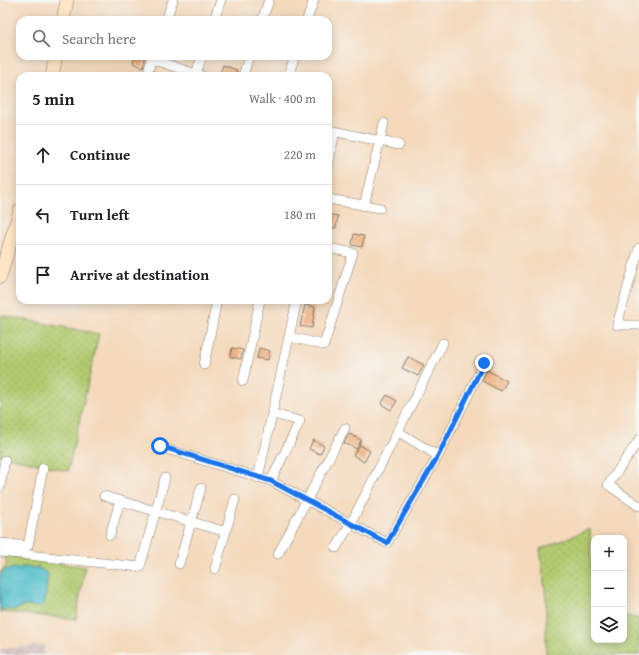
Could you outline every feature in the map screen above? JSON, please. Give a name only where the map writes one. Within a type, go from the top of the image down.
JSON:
[{"type":"main road","points":[[64,16],[67,0]]},
{"type":"main road","points":[[53,72],[55,60]]},
{"type":"main road","points":[[0,277],[16,223]]},
{"type":"street","points":[[167,16],[173,0]]},
{"type":"street","points":[[215,16],[221,0]]},
{"type":"street","points":[[263,16],[268,0]]},
{"type":"street","points":[[308,16],[314,0]]},
{"type":"street","points":[[148,72],[151,60]]},
{"type":"street","points":[[158,60],[191,72]]},
{"type":"street","points":[[199,72],[201,60]]},
{"type":"street","points":[[244,72],[249,60]]},
{"type":"street","points":[[289,72],[294,60]]},
{"type":"street","points":[[364,206],[384,123]]},
{"type":"street","points":[[332,131],[399,145]]},
{"type":"street","points":[[332,200],[380,208]]},
{"type":"street","points":[[639,248],[617,325],[639,325]]},
{"type":"street","points":[[290,337],[324,345],[353,253],[332,249]]},
{"type":"street","points":[[204,365],[216,304]]},
{"type":"street","points":[[243,381],[259,304]]},
{"type":"street","points":[[258,478],[296,304]]},
{"type":"street","points":[[336,548],[351,523],[443,343]]},
{"type":"street","points":[[160,446],[271,481],[387,543],[438,456],[484,363]]},
{"type":"street","points":[[271,481],[300,421],[273,414]]},
{"type":"street","points":[[278,554],[345,428]]},
{"type":"street","points":[[397,432],[438,456]]},
{"type":"street","points":[[639,440],[608,485],[639,505]]},
{"type":"street","points":[[0,487],[5,460]]},
{"type":"street","points":[[0,543],[28,546],[43,468]]},
{"type":"street","points":[[0,552],[140,566],[165,478]]},
{"type":"street","points":[[179,564],[201,488]]},
{"type":"street","points":[[104,496],[226,532]]},
{"type":"street","points":[[215,569],[235,499]]},
{"type":"street","points":[[110,535],[120,501]]},
{"type":"shaded area","points":[[44,645],[44,655],[0,655],[0,649]]},
{"type":"green space","points":[[0,315],[99,334],[68,471],[0,455]]},
{"type":"green space","points":[[590,529],[591,643],[627,643],[627,616],[639,619],[639,655],[546,655],[546,598],[540,549]]},
{"type":"green space","points":[[4,555],[85,567],[76,619],[0,612],[0,572],[7,565]]},
{"type":"water","points":[[24,567],[39,568],[48,574],[45,602],[41,607],[23,606],[15,610],[0,609],[0,576],[4,570]]},
{"type":"building","points":[[134,60],[145,60],[143,67],[133,63]]},
{"type":"building","points":[[223,65],[237,70],[236,72],[220,72]]},
{"type":"building","points":[[332,215],[338,216],[336,228],[332,228]]},
{"type":"building","points":[[354,234],[364,236],[362,247],[352,245]]},
{"type":"building","points":[[305,305],[315,307],[312,328],[300,326]]},
{"type":"building","points":[[232,348],[243,350],[241,359],[230,357]]},
{"type":"building","points":[[259,348],[270,351],[268,360],[257,358]]},
{"type":"building","points":[[408,357],[424,365],[418,376],[402,368]]},
{"type":"building","points":[[487,370],[507,381],[501,391],[482,381]]},
{"type":"building","points":[[387,395],[397,401],[391,410],[381,404]]},
{"type":"building","points":[[349,434],[361,440],[357,449],[344,443]]},
{"type":"building","points":[[313,440],[324,446],[320,454],[309,449]]},
{"type":"building","points":[[360,445],[370,451],[364,462],[353,455]]},
{"type":"route","points":[[160,446],[271,481],[387,543],[438,456],[484,363]]}]
